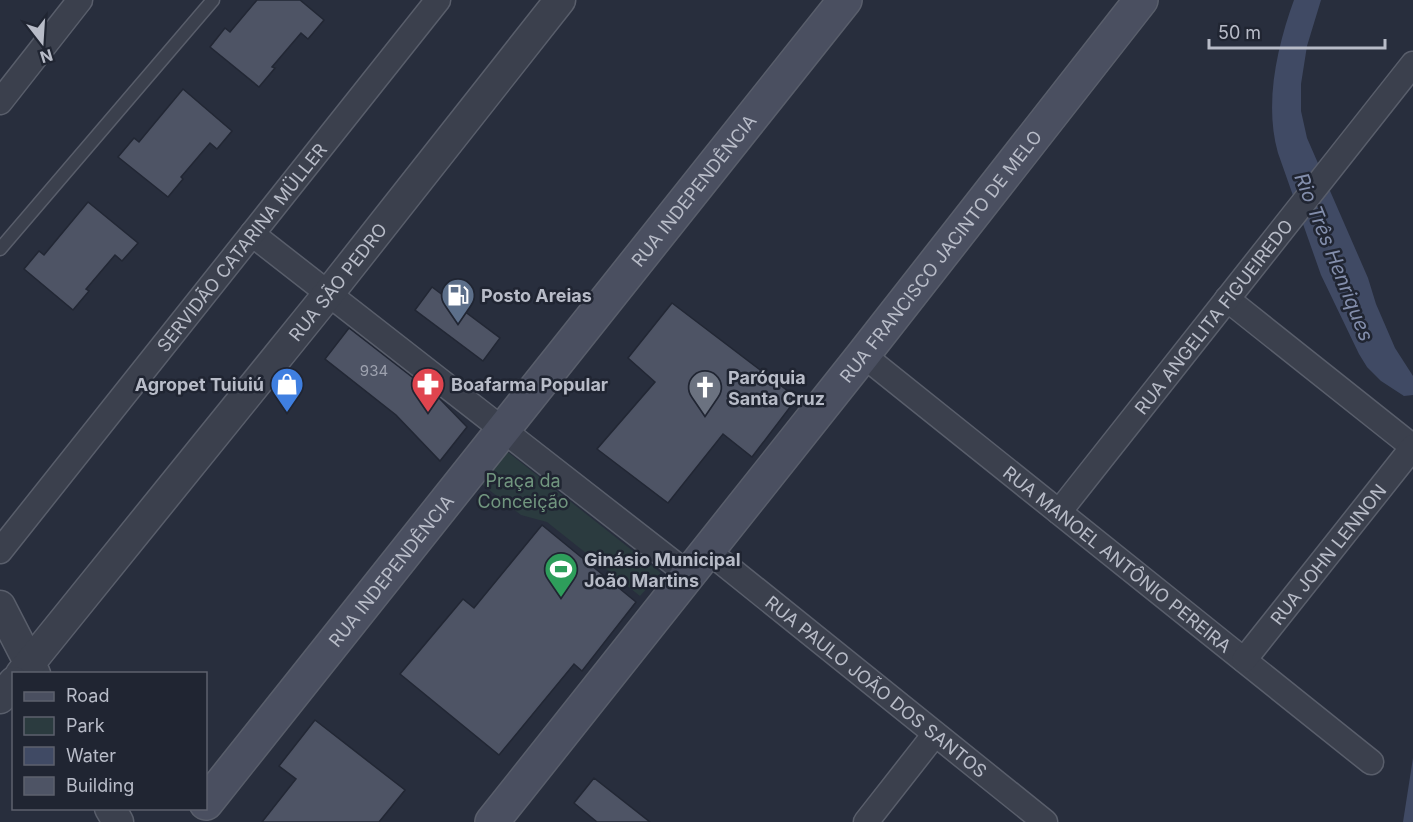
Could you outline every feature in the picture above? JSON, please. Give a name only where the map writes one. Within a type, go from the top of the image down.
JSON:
[{"type":"main road","name":"RUA INDEPENDÊNCIA","points":[[207,802],[845,0]]},
{"type":"main road","name":"RUA FRANCISCO JACINTO DE MELO","points":[[492,822],[1141,0]]},
{"type":"main road","points":[[190,822],[199,810]]},
{"type":"street","points":[[0,102],[80,0]]},
{"type":"street","name":"SERVIDÃO CATARINA MÜLLER","points":[[0,551],[438,0]]},
{"type":"street","name":"RUA SÃO PEDRO","points":[[26,672],[560,0]]},
{"type":"street","name":"RUA ANGELITA FIGUEIREDO","points":[[1059,512],[1413,64]]},
{"type":"street","name":"RUA PAULO JOÃO DOS SANTOS","points":[[252,234],[503,430],[698,563],[935,734],[1045,822]]},
{"type":"street","points":[[1227,299],[1413,447]]},
{"type":"street","name":"RUA MANOEL ANTÔNIO PEREIRA","points":[[863,355],[1371,762]]},
{"type":"street","name":"RUA JOHN LENNON","points":[[1244,660],[1413,447]]},
{"type":"street","points":[[0,606],[25,672]]},
{"type":"street","name":"RUA SÃO PEDRO","points":[[0,698],[12,686]]},
{"type":"street","points":[[866,822],[935,734]]},
{"type":"lane","points":[[0,249],[213,0]]},
{"type":"green space","name":"Praça da Conceição","points":[[505,450],[661,573],[640,596],[547,522],[521,515],[479,482]]},
{"type":"water","name":"Rio Três Henriques","points":[[1294,0],[1321,0],[1307,46],[1301,84],[1301,111],[1307,138],[1368,278],[1376,304],[1395,348],[1413,376],[1413,395],[1404,396],[1381,381],[1367,367],[1359,354],[1321,275],[1278,153],[1272,115],[1272,95],[1282,37]]},
{"type":"water","points":[[1413,758],[1413,822],[1403,822]]},
{"type":"building","points":[[257,0],[300,0],[324,20],[308,39],[301,33],[272,67],[275,68],[259,87],[210,47],[225,28],[230,32]]},
{"type":"building","points":[[183,89],[232,131],[217,149],[210,143],[181,177],[183,179],[168,197],[118,157],[134,138],[139,142]]},
{"type":"building","points":[[88,202],[138,243],[122,261],[115,255],[86,289],[89,291],[73,310],[24,269],[39,251],[44,255]]},
{"type":"building","name":"Posto Areias","points":[[432,287],[500,338],[483,361],[415,310]]},
{"type":"building","name":"Paróquia Santa Cruz","points":[[672,303],[797,398],[752,457],[723,434],[668,503],[597,449],[655,382],[628,358]]},
{"type":"building","points":[[349,328],[439,398],[467,427],[440,461],[396,415],[325,359]]},
{"type":"building","points":[[542,525],[636,602],[582,671],[574,664],[499,755],[400,674],[463,599],[474,608]]},
{"type":"building","points":[[315,720],[405,790],[379,822],[262,822],[296,779],[279,766]]},
{"type":"building","points":[[594,778],[650,822],[597,822],[574,803]]},
{"type":"place","name":"Posto Areias","points":[[458,324]]},
{"type":"place","name":"Agropet Tuiuiú","points":[[287,413]]},
{"type":"place","name":"Boafarma Popular","points":[[428,413]]},
{"type":"place","name":"Paróquia Santa Cruz","points":[[705,416]]},
{"type":"place","name":"Ginásio Municipal João Martins","points":[[561,598]]}]
